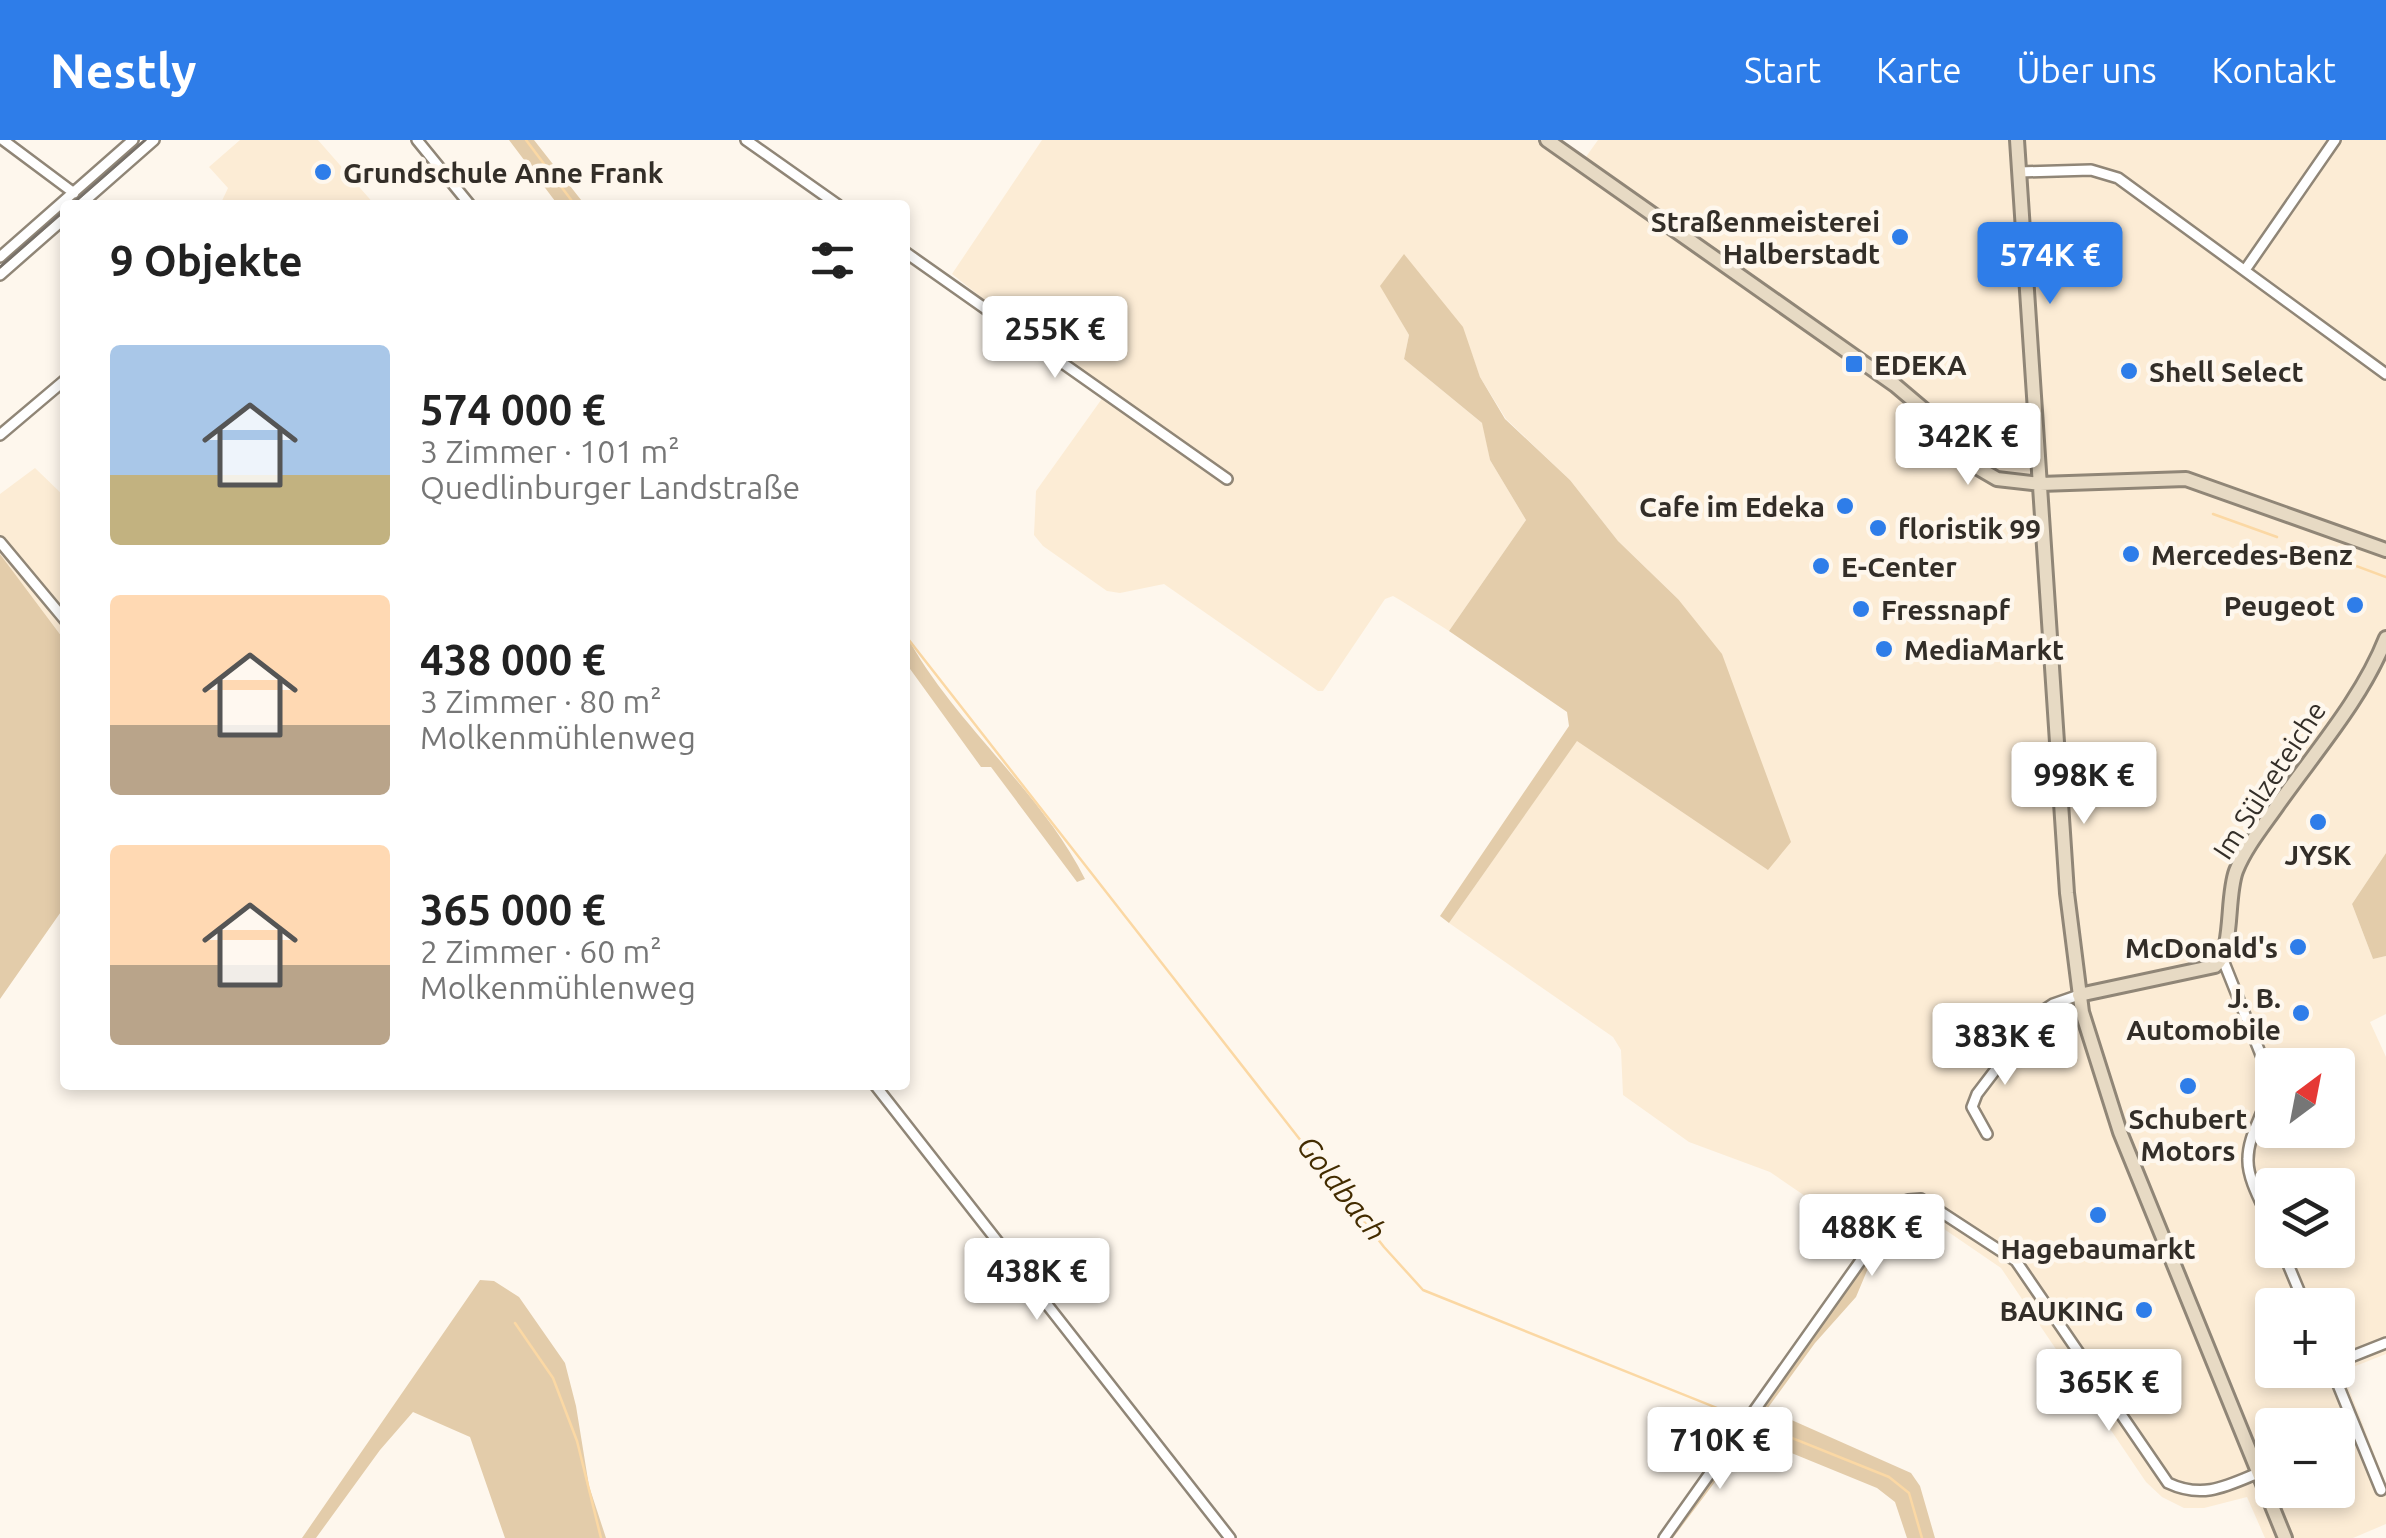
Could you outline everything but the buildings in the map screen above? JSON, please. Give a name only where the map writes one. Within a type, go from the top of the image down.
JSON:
[{"type":"street","points":[[3,140],[74,193]]},
{"type":"street","points":[[70,200],[134,140]]},
{"type":"street","points":[[86,200],[154,140]]},
{"type":"street","points":[[417,140],[466,200]]},
{"type":"street","points":[[746,140],[831,200]]},
{"type":"street","points":[[1547,140],[1895,386],[1928,413],[1978,469],[2002,480],[2040,484],[2193,480],[2386,550]]},
{"type":"street","points":[[2017,140],[2067,893],[2079,995],[2120,1132],[2255,1465]]},
{"type":"street","points":[[2245,270],[2335,140]]},
{"type":"street","points":[[2019,172],[2091,170],[2112,175],[2386,374]]},
{"type":"street","points":[[0,257],[60,215]]},
{"type":"street","points":[[0,274],[60,216]]},
{"type":"street","points":[[910,256],[1227,478]]},
{"type":"street","points":[[0,434],[60,384]]},
{"type":"street","points":[[0,542],[60,614]]},
{"type":"street","name":"Im Sülzeteiche","points":[[2255,1185],[2248,1168],[2250,1146],[2270,1089],[2223,960],[2230,893],[2245,853],[2360,688],[2386,638]]},
{"type":"street","points":[[1987,1134],[1972,1107],[1976,1094],[2038,1014],[2079,995],[2215,966],[2223,960]]},
{"type":"street","points":[[880,1090],[1230,1538]]},
{"type":"street","points":[[1664,1538],[1908,1200],[1921,1200],[2016,1261],[2168,1482],[2186,1491],[2205,1493],[2255,1474]]},
{"type":"street","points":[[2355,1355],[2386,1343]]},
{"type":"street","points":[[2340,1388],[2382,1490]]},
{"type":"street","points":[[2273,1508],[2285,1538]]},
{"type":"shaded area","points":[[240,140],[318,140],[371,200],[222,200],[228,188],[209,167]]},
{"type":"shaded area","points":[[509,140],[534,140],[581,200],[554,200]]},
{"type":"shaded area","points":[[1042,140],[1539,140],[1578,168],[1598,140],[2386,140],[2386,853],[2352,904],[2373,959],[2386,956],[2386,1014],[2370,1022],[2386,1057],[2386,1354],[2355,1366],[2355,1288],[2255,1288],[2255,1388],[2349,1388],[2386,1484],[2386,1524],[2353,1538],[2265,1538],[2247,1497],[2204,1508],[2184,1508],[2162,1497],[2146,1482],[2001,1268],[1925,1216],[1906,1220],[1881,1248],[1770,1172],[1689,1142],[1623,1095],[1621,1050],[1613,1037],[1449,923],[1577,740],[1767,869],[1678,599],[1618,541],[1570,480],[1506,419],[1480,377],[1462,327],[1381,286],[1409,335],[1404,359],[1483,424],[1490,460],[1526,520],[1449,631],[1393,596],[1385,599],[1323,691],[1164,584],[1120,593],[1107,591],[1043,546],[1034,535],[1036,491],[1101,400],[1101,385],[1041,345],[952,274]]},
{"type":"shaded area","points":[[1404,254],[1463,327],[1480,377],[1505,419],[1570,480],[1618,541],[1678,599],[1722,654],[1791,842],[1768,870],[1577,741],[1449,923],[1440,916],[1569,726],[1567,712],[1449,631],[1526,520],[1490,460],[1482,423],[1404,359],[1409,335],[1380,286]]},
{"type":"shaded area","points":[[35,468],[60,492],[60,634],[0,554],[0,494]]},
{"type":"shaded area","points":[[0,554],[60,634],[60,913],[0,999]]},
{"type":"shaded area","points":[[910,641],[947,697],[1044,815],[1085,879],[1077,882],[991,767],[981,767],[910,669]]},
{"type":"shaded area","points":[[2386,853],[2386,956],[2373,959],[2352,904]]},
{"type":"shaded area","points":[[1876,1244],[1881,1248],[1874,1254],[1856,1297],[1815,1343],[1767,1409],[1911,1473],[1920,1486],[1935,1538],[1907,1538],[1895,1502],[1877,1488],[1752,1437],[1673,1538],[1668,1538],[1819,1330]]},
{"type":"shaded area","points":[[480,1280],[494,1281],[519,1297],[565,1363],[589,1486],[606,1538],[505,1538],[470,1437],[413,1412],[316,1538],[302,1538]]},
{"type":"waterway","name":"Goldbach","points":[[526,140],[571,200]]},
{"type":"waterway","points":[[2213,514],[2277,537]]},
{"type":"waterway","points":[[2292,542],[2386,577]]},
{"type":"waterway","name":"Goldbach","points":[[910,641],[1384,1247],[1423,1290],[1889,1477],[1909,1493],[1922,1538]]},
{"type":"waterway","points":[[515,1323],[553,1378],[577,1441],[601,1538]]},
{"type":"tram line","points":[[77,200],[145,140]]},
{"type":"tram line","points":[[0,267],[60,214]]},
{"type":"place","name":"Grundschule Anne Frank","points":[[323,172]]},
{"type":"place","name":"Straßenmeisterei Halberstadt","points":[[1900,237]]},
{"type":"place","name":"EDEKA","points":[[1854,364]]},
{"type":"place","name":"Shell Select","points":[[2129,371]]},
{"type":"place","name":"Cafe im Edeka","points":[[1845,506]]},
{"type":"place","name":"floristik 99","points":[[1878,528]]},
{"type":"place","name":"Mercedes-Benz","points":[[2131,554]]},
{"type":"place","name":"E-Center","points":[[1821,566]]},
{"type":"place","name":"Peugeot","points":[[2355,605]]},
{"type":"place","name":"Fressnapf","points":[[1861,609]]},
{"type":"place","name":"MediaMarkt","points":[[1884,649]]},
{"type":"place","name":"JYSK","points":[[2318,822]]},
{"type":"place","name":"McDonald's","points":[[2298,947]]},
{"type":"place","name":"J. B. Automobile","points":[[2301,1013]]},
{"type":"place","name":"Schubert Motors","points":[[2188,1086]]},
{"type":"place","name":"Hagebaumarkt","points":[[2098,1215]]},
{"type":"place","name":"BAUKING","points":[[2144,1310]]}]
